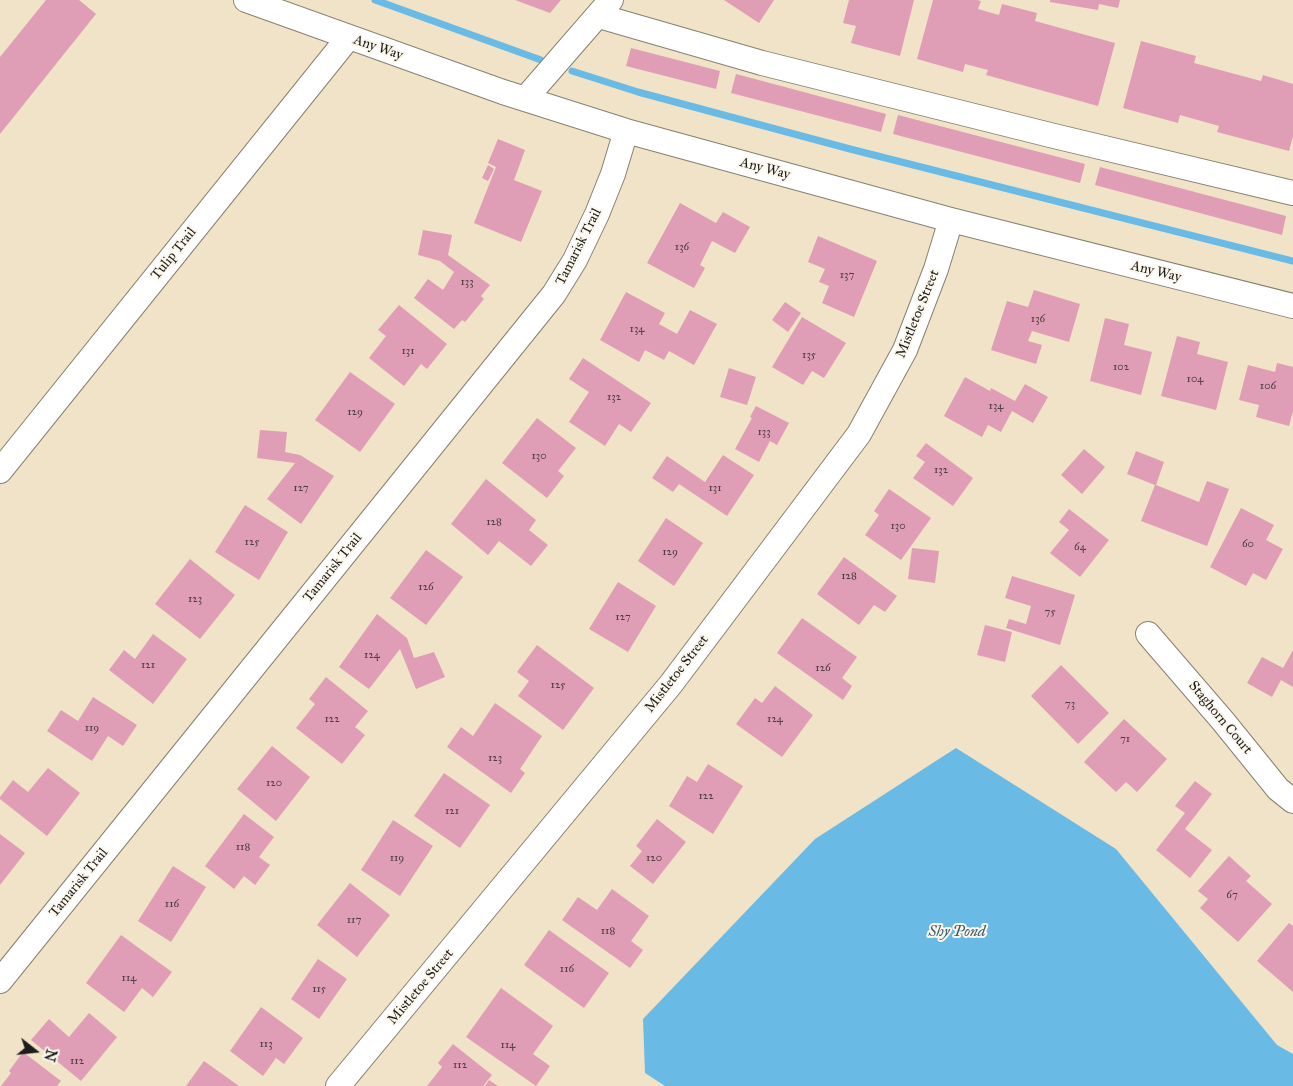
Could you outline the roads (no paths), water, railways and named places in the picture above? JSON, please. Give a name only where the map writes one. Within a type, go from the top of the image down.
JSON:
[{"type":"street","name":"Any Way","points":[[246,0],[348,38],[626,132],[951,220],[1293,306]]},
{"type":"street","points":[[525,98],[605,8],[762,62],[1054,136],[1293,193]]},
{"type":"street","name":"Tulip Trail","points":[[0,471],[348,38]]},
{"type":"street","name":"Tamarisk Trail","points":[[0,981],[554,294],[575,260],[597,214],[613,174],[626,132]]},
{"type":"street","name":"Mistletoe Street","points":[[338,1086],[671,684],[859,434],[905,350],[936,270],[951,220]]},
{"type":"street","name":"Staghorn Court","points":[[1148,634],[1223,721],[1278,789],[1293,802]]},
{"type":"water","name":"Shy Pond","points":[[956,748],[1116,849],[1277,1045],[1293,1054],[1293,1086],[665,1086],[645,1073],[643,1019],[815,839]]},
{"type":"waterway","points":[[375,0],[541,60]]},
{"type":"waterway","points":[[572,71],[638,92],[850,149],[1293,261]]}]
